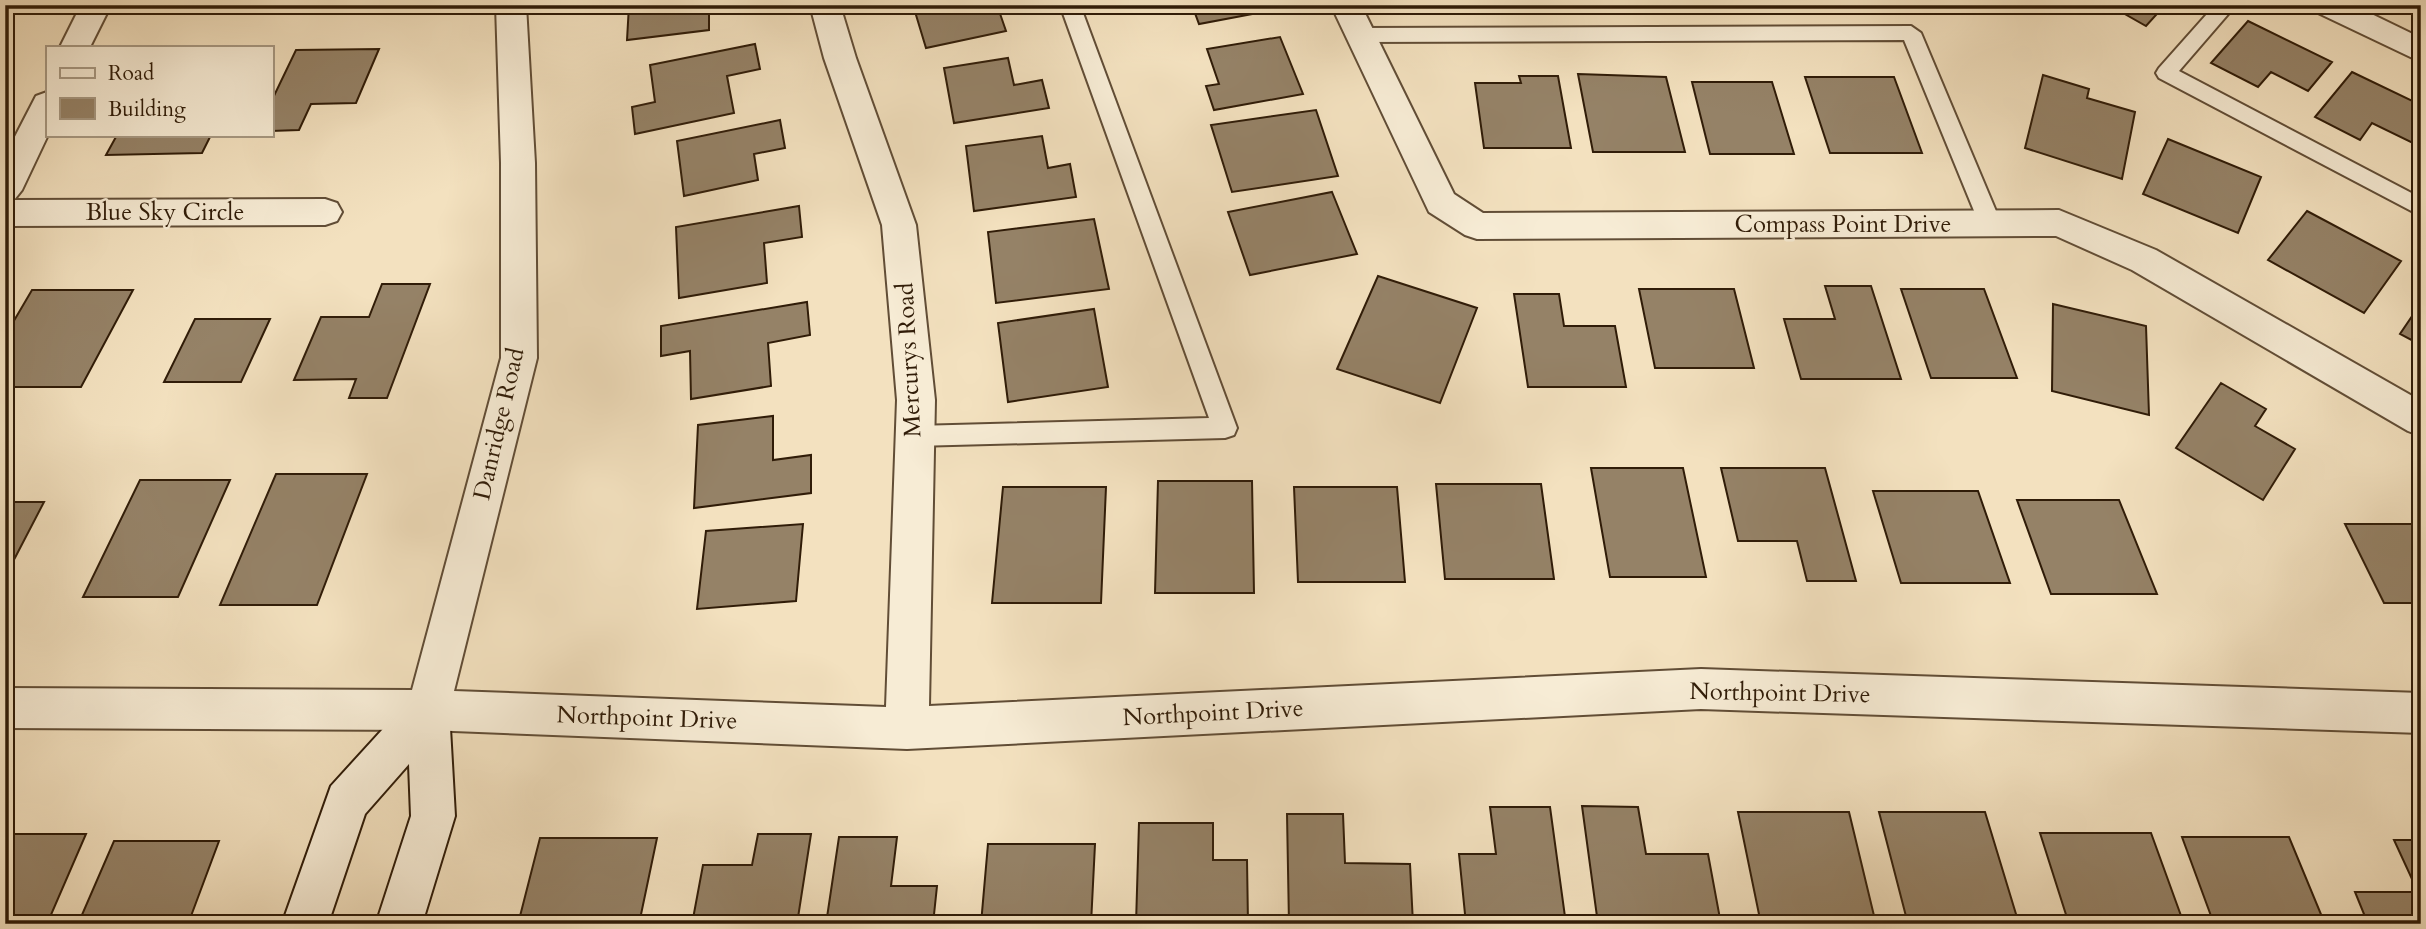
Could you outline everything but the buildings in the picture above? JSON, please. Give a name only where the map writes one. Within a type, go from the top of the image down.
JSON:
[{"type":"street","points":[[76,46],[96,5]]},
{"type":"street","name":"Danridge Road","points":[[399,924],[433,816],[428,710],[519,358],[518,163],[512,5]]},
{"type":"street","name":"Mercurys Road","points":[[825,5],[840,58],[899,225],[916,400],[907,728]]},
{"type":"street","points":[[2347,9],[2421,51]]},
{"type":"street","name":"Compass Point Drive","points":[[1353,20],[1441,203],[1477,226],[2059,223],[2144,260],[2421,421]]},
{"type":"street","points":[[5,190],[46,106]]},
{"type":"street","name":"Blue Sky Circle","points":[[5,213],[325,212]]},
{"type":"street","name":"Northpoint Drive","points":[[5,708],[428,710],[907,728],[1702,690],[2421,713]]},
{"type":"street","name":"Danridge Road","points":[[305,924],[346,801],[428,710]]},
{"type":"lane","points":[[915,436],[1225,428],[1070,5]]},
{"type":"lane","points":[[2226,5],[2166,73],[2421,208]]},
{"type":"lane","points":[[1353,20],[1911,33],[1990,223]]}]
